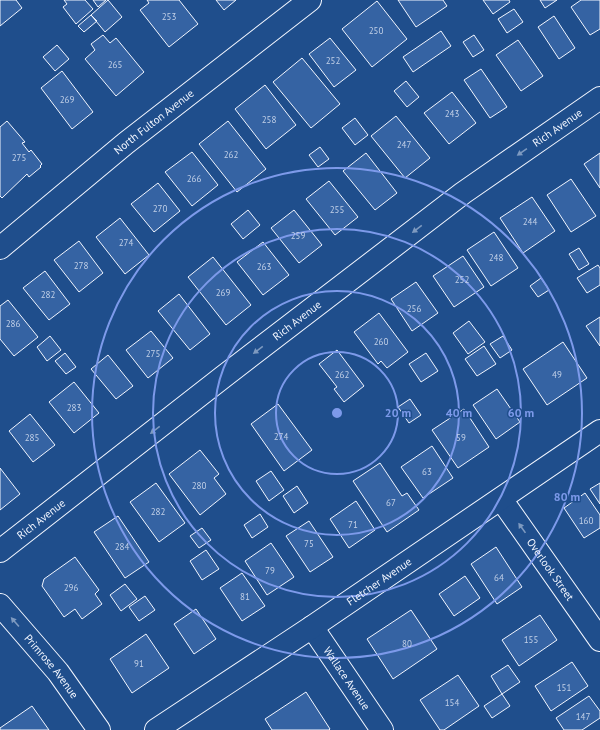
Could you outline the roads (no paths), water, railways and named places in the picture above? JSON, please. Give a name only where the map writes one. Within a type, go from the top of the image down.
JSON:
[{"type":"street","name":"North Fulton Avenue","points":[[0,248],[126,143],[310,0]]},
{"type":"street","name":"Rich Avenue","points":[[0,551],[223,377],[463,193],[600,98]]},
{"type":"street","name":"Fletcher Avenue","points":[[156,730],[312,627],[600,431]]},
{"type":"street","name":"Overlook Street","points":[[501,499],[600,640]]},
{"type":"street","name":"Primrose Avenue","points":[[0,605],[58,672],[99,730]]},
{"type":"street","name":"Wallace Avenue","points":[[312,627],[382,730]]}]
